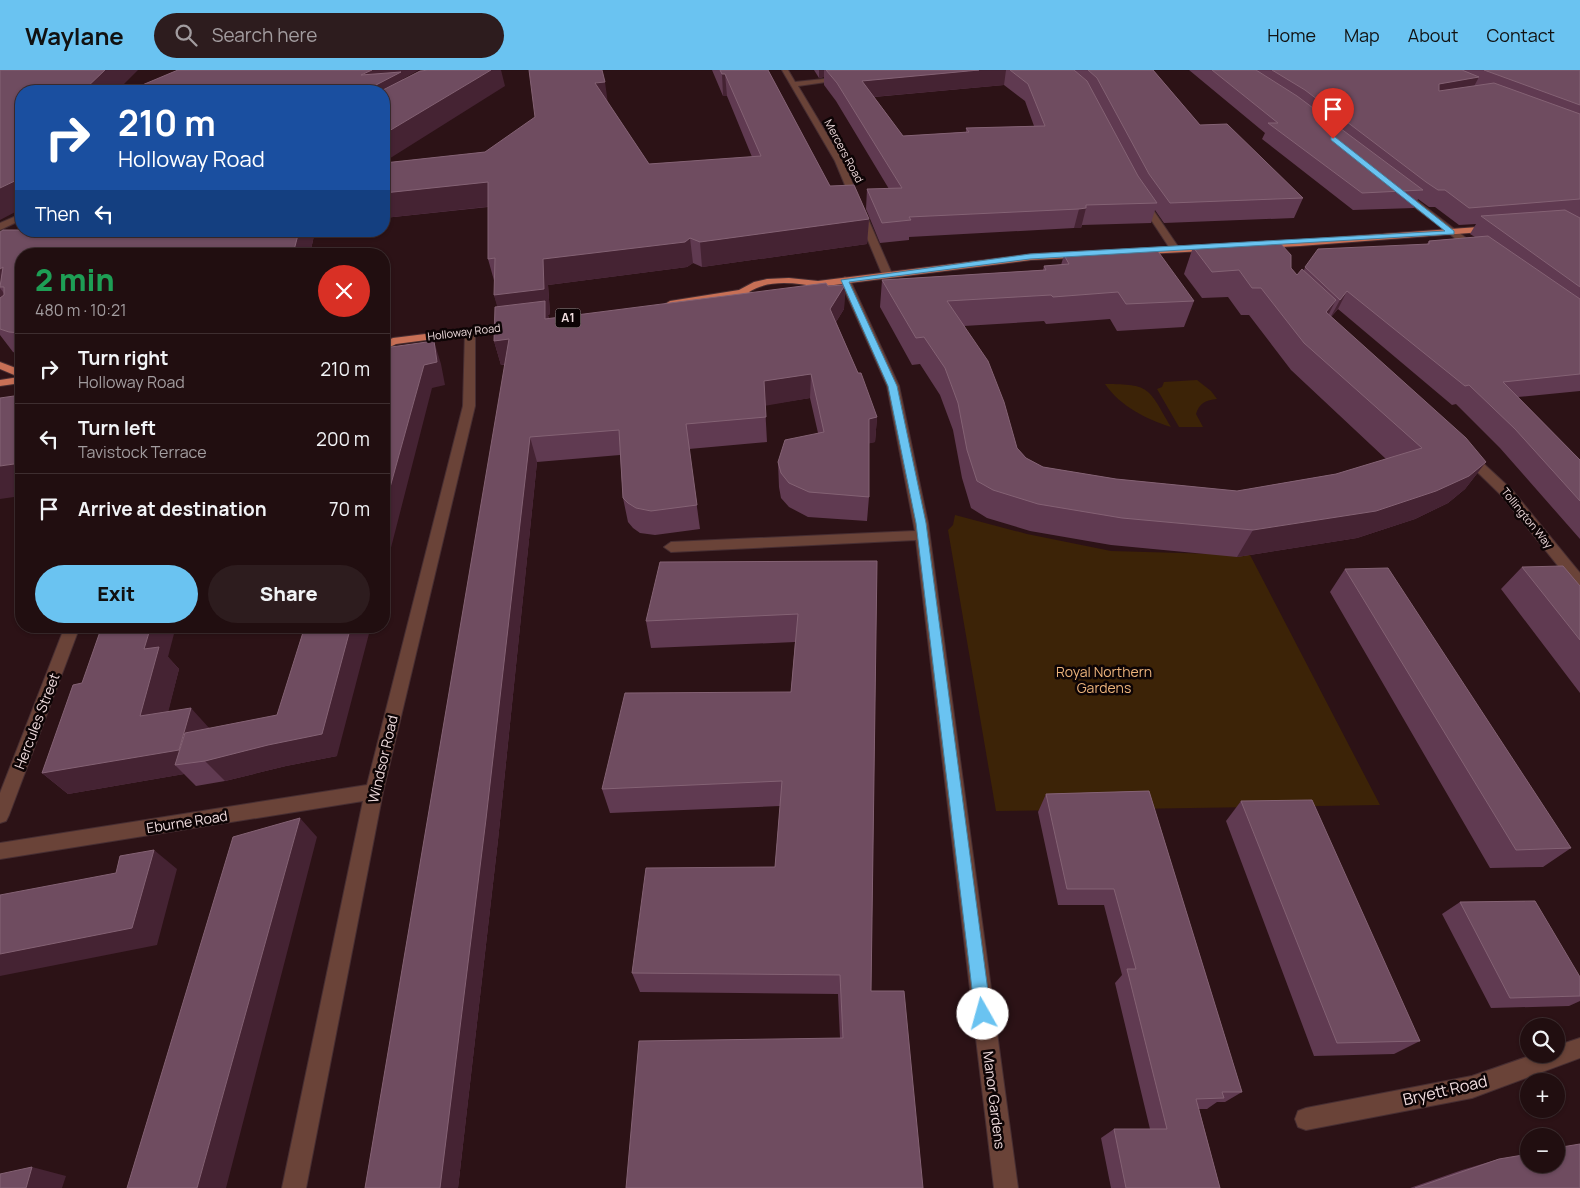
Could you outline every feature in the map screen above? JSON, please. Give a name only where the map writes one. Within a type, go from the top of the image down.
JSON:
[{"type":"highway","points":[[742,293],[748,287],[763,284],[798,280],[818,284],[1030,257],[1259,245],[1500,228]]},
{"type":"highway","points":[[805,293],[818,284]]},
{"type":"highway","points":[[658,305],[742,293],[754,299],[763,300]]},
{"type":"highway","name":"Holloway Road","points":[[390,342],[528,324]]},
{"type":"highway","points":[[0,365],[15,371]]},
{"type":"highway","points":[[0,384],[15,381]]},
{"type":"street","name":"Mercers Road","points":[[785,70],[839,161],[887,274]]},
{"type":"street","points":[[793,84],[849,79]]},
{"type":"street","points":[[1392,185],[1483,254]]},
{"type":"street","points":[[1138,194],[1174,248]]},
{"type":"street","points":[[0,227],[15,220]]},
{"type":"street","points":[[1259,245],[1268,256]]},
{"type":"street","name":"Manor Gardens","points":[[845,280],[893,386],[922,536],[1006,1188]]},
{"type":"street","name":"Windsor Road","points":[[294,1188],[374,792],[469,406],[471,371],[470,332]]},
{"type":"street","name":"Tollington Way","points":[[1458,446],[1507,493],[1580,583]]},
{"type":"street","points":[[671,547],[922,536]]},
{"type":"street","name":"Hercules Street","points":[[0,815],[70,633]]},
{"type":"street","name":"Eburne Road","points":[[0,851],[374,792]]},
{"type":"street","name":"Bryett Road","points":[[1306,1119],[1472,1087],[1580,1048]]},
{"type":"green space","points":[[1197,380],[1211,391],[1217,399],[1204,403],[1197,410],[1196,414],[1203,427],[1179,427],[1157,389],[1162,387],[1164,382]]},
{"type":"green space","points":[[1105,384],[1131,385],[1147,391],[1171,427],[1134,411],[1118,399]]},
{"type":"green space","name":"Royal Northern Gardens","points":[[955,515],[1027,534],[1111,551],[1250,555],[1380,805],[996,811],[948,530],[953,525]]},
{"type":"building","points":[[0,70],[105,70],[89,85],[15,85],[15,181],[0,188]]},
{"type":"building","points":[[178,70],[372,70],[361,75],[401,72],[376,85],[142,85]]},
{"type":"building","points":[[491,70],[390,130],[390,86],[420,71]]},
{"type":"building","points":[[529,70],[602,70],[605,82],[595,83],[649,164],[761,156],[725,74],[722,74],[720,70],[768,70],[830,186],[854,185],[869,219],[700,242],[690,238],[685,242],[543,259],[544,289],[494,295],[495,258],[488,259],[488,182],[390,192],[390,162],[485,152],[535,117]]},
{"type":"building","points":[[826,70],[979,70],[862,81],[903,136],[969,132],[966,128],[1045,126],[1028,84],[1010,70],[1074,70],[1087,81],[1138,176],[1157,203],[1086,205],[1086,208],[1079,209],[909,217],[911,220],[882,223],[867,189],[902,188],[837,83]]},
{"type":"building","points":[[1088,70],[1153,70],[1200,125],[1227,124],[1303,198],[1170,203],[1149,174],[1097,78]]},
{"type":"building","points":[[1212,70],[1256,70],[1297,96],[1423,190],[1362,193],[1268,123],[1278,123]]},
{"type":"building","points":[[1272,70],[1462,70],[1479,77],[1439,84],[1439,91],[1494,83],[1580,114],[1580,199],[1469,208],[1445,190],[1438,190],[1426,182],[1305,90]]},
{"type":"building","points":[[1484,70],[1580,70],[1580,105]]},
{"type":"building","points":[[1565,210],[1580,218],[1580,287],[1481,216]]},
{"type":"building","points":[[3,230],[15,230],[15,237],[297,237],[295,248],[15,248],[15,332],[0,329],[0,298],[4,295],[4,287],[0,287],[3,267],[0,269],[0,232]]},
{"type":"building","points":[[1488,236],[1580,299],[1580,374],[1503,382],[1580,460],[1580,501],[1515,429],[1469,385],[1465,386],[1347,291],[1340,300],[1305,267],[1318,249],[1429,244],[1429,241]]},
{"type":"building","points":[[1281,244],[1291,255],[1291,268],[1297,275],[1302,269],[1336,300],[1326,312],[1466,438],[1486,462],[1469,476],[1436,491],[1376,511],[1253,530],[1122,518],[1038,504],[993,490],[977,481],[967,450],[958,403],[945,368],[924,337],[916,338],[882,280],[1046,270],[1044,266],[1069,264],[1064,255],[1157,250],[1194,301],[1126,304],[1118,292],[1053,297],[1051,295],[947,301],[988,361],[1004,402],[1017,448],[1026,458],[1043,467],[1116,479],[1237,491],[1336,474],[1422,448],[1304,343],[1261,288],[1252,288],[1239,270],[1212,272],[1193,247]]},
{"type":"building","points":[[826,283],[828,286],[845,285],[830,309],[858,373],[861,373],[877,417],[869,419],[869,497],[809,492],[789,483],[781,473],[778,462],[785,440],[824,432],[811,374],[764,381],[766,417],[686,424],[697,505],[651,511],[636,508],[628,503],[623,498],[619,430],[530,437],[486,819],[440,1188],[365,1188],[509,339],[494,341],[495,307],[545,301],[545,319]]},
{"type":"building","points":[[434,341],[437,362],[424,365],[390,487],[390,347]]},
{"type":"building","points":[[15,396],[15,464],[0,466],[0,398]]},
{"type":"building","points":[[877,561],[871,991],[904,991],[923,1188],[626,1188],[639,1041],[843,1038],[840,975],[632,973],[646,868],[775,867],[782,781],[602,789],[625,693],[791,692],[798,614],[646,621],[660,562]]},
{"type":"building","points":[[1563,566],[1580,586],[1580,640],[1522,567]]},
{"type":"building","points":[[1388,568],[1571,848],[1516,850],[1345,569]]},
{"type":"building","points":[[100,633],[149,633],[144,649],[159,647],[140,716],[191,708],[179,750],[42,773],[73,685],[82,683]]},
{"type":"building","points":[[303,633],[349,633],[322,734],[205,761],[175,765],[185,733],[277,715]]},
{"type":"building","points":[[1149,791],[1242,1092],[1222,1092],[1224,1098],[1196,1099],[1220,1188],[1126,1188],[1114,1129],[1167,1129],[1127,969],[1136,969],[1114,889],[1067,889],[1046,794]]},
{"type":"building","points":[[1312,800],[1420,1041],[1337,1043],[1241,801]]},
{"type":"building","points":[[300,818],[197,1188],[127,1188],[233,837]]},
{"type":"building","points":[[154,850],[132,928],[0,954],[0,895],[116,873],[120,856]]},
{"type":"building","points":[[1535,901],[1580,977],[1580,996],[1510,998],[1460,902]]},
{"type":"building","points":[[1580,1144],[1580,1188],[1415,1188],[1499,1159],[1520,1156],[1520,1173],[1565,1173],[1565,1146]]},
{"type":"building","points":[[32,1167],[26,1188],[0,1188],[0,1174]]},
{"type":"route","points":[[983,1014],[921,523],[893,386],[845,280],[1030,257],[1452,232],[1333,139]]}]
